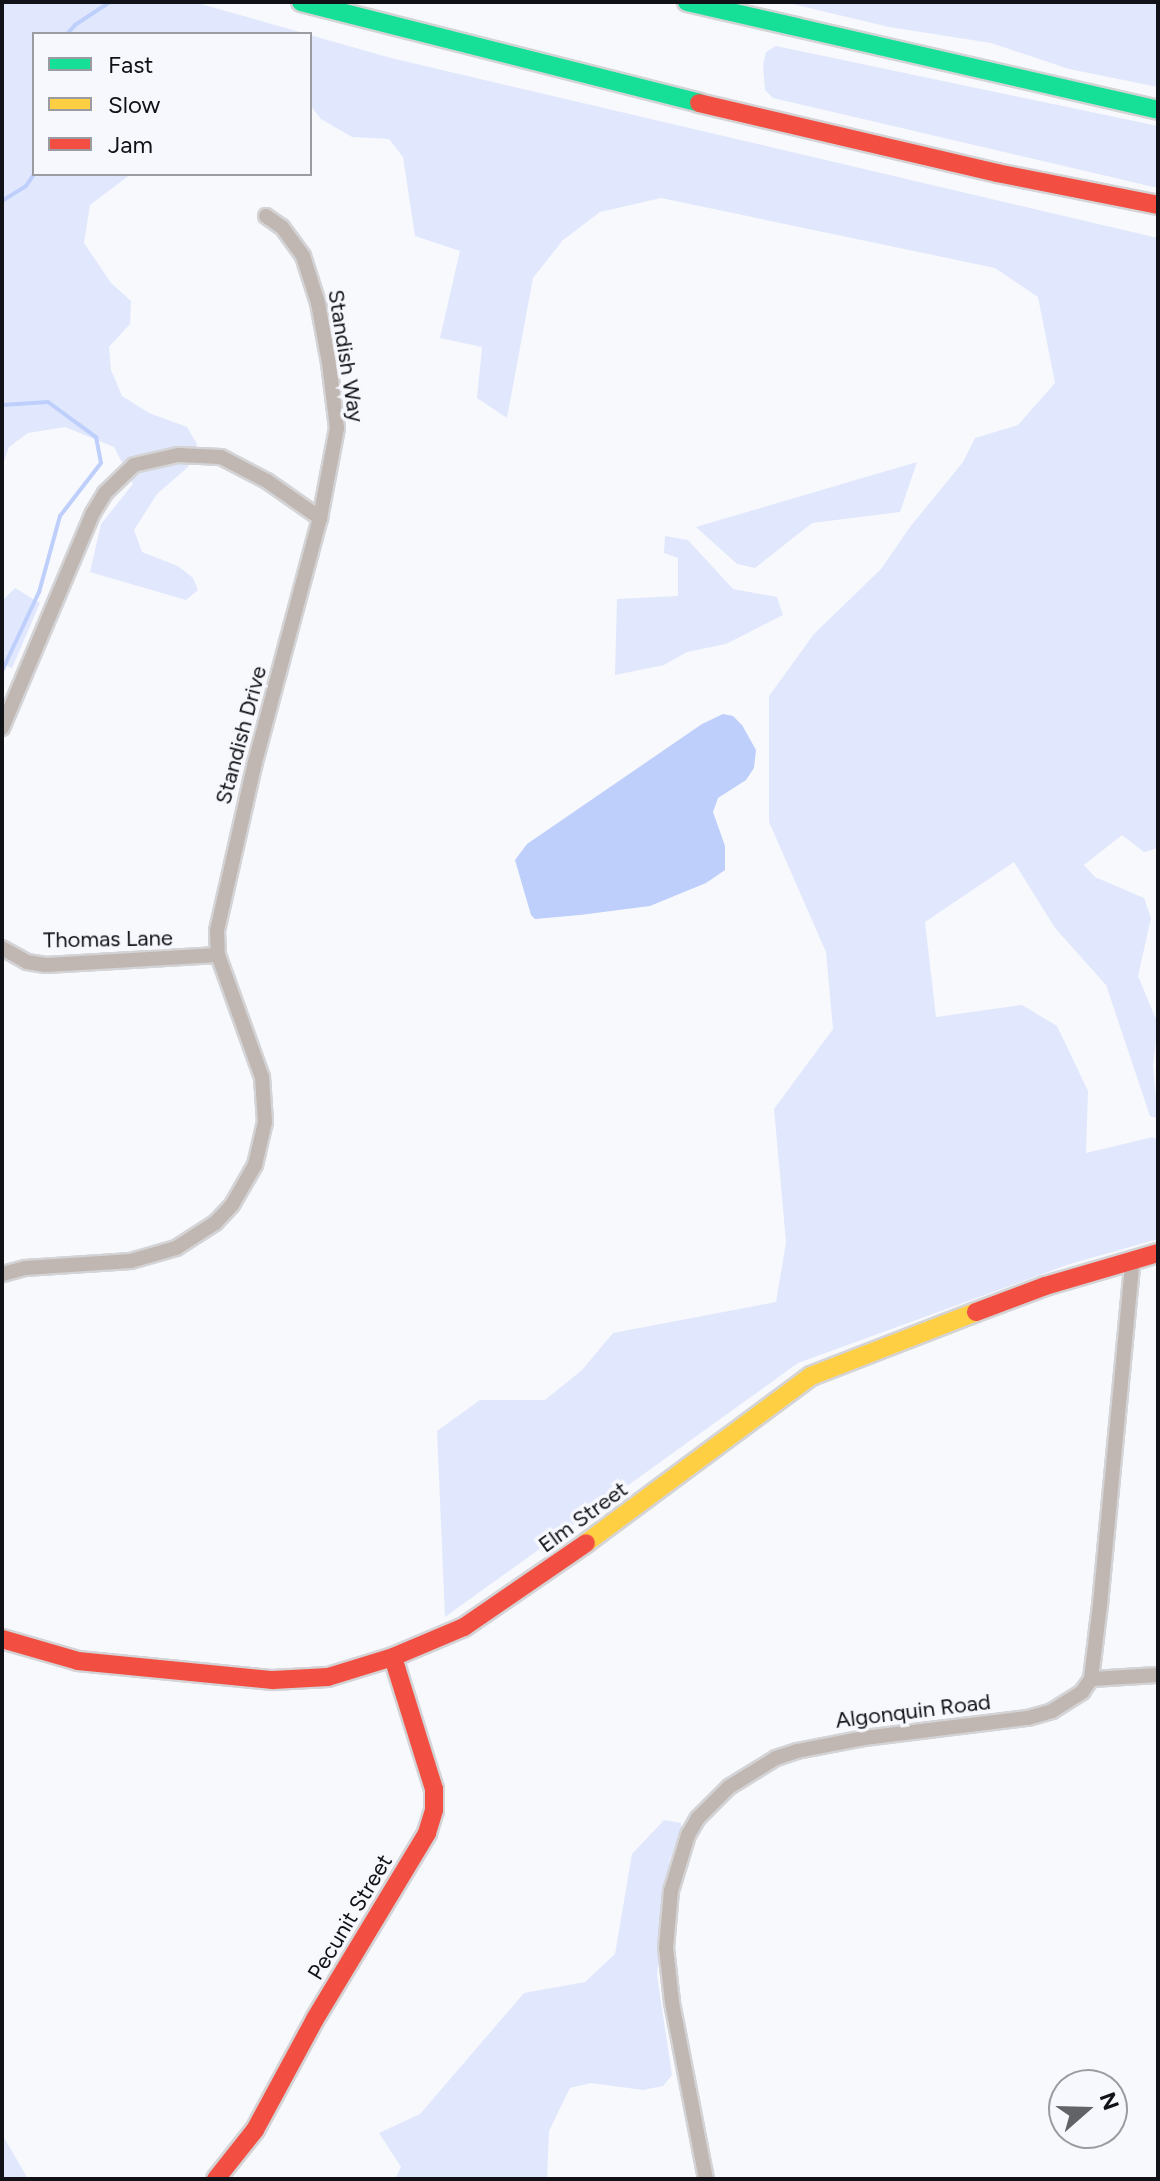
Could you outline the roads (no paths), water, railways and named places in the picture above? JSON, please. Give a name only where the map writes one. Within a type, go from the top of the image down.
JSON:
[{"type":"main road","points":[[301,2],[733,112],[997,173],[1158,205]]},
{"type":"main road","points":[[687,2],[896,53],[1158,110]]},
{"type":"main road","name":"Elm Street","points":[[2,1639],[78,1661],[273,1680],[328,1677],[393,1657],[464,1627],[539,1578],[811,1376],[832,1365],[1045,1286],[1158,1253]]},
{"type":"main road","name":"Pecunit Street","points":[[216,2179],[255,2130],[315,2019],[427,1833],[434,1810],[434,1789],[393,1657]]},
{"type":"street","name":"Standish Way","points":[[266,216],[282,227],[303,256],[318,303],[329,363],[337,428],[320,518]]},
{"type":"street","points":[[2,728],[93,513],[105,493],[134,465],[178,455],[221,457],[255,474],[320,518]]},
{"type":"street","name":"Standish Drive","points":[[2,1274],[155,1256],[198,1237],[232,1205],[255,1165],[265,1122],[265,1101],[255,1050],[218,955],[219,914],[320,518]]},
{"type":"street","name":"Thomas Lane","points":[[2,948],[27,962],[46,965],[218,955]]},
{"type":"street","points":[[1133,1259],[1114,1484],[1091,1679],[1158,1675]]},
{"type":"street","name":"Algonquin Road","points":[[706,2179],[672,2002],[666,1948],[671,1891],[680,1856],[698,1818],[729,1787],[776,1758],[864,1738],[1028,1718],[1068,1703],[1091,1679]]},
{"type":"water","points":[[723,714],[733,716],[742,725],[756,750],[754,768],[746,780],[718,798],[713,812],[725,846],[725,870],[706,883],[650,906],[535,919],[531,915],[515,860],[527,844],[702,724]]},
{"type":"waterway","points":[[69,32],[110,2]]},
{"type":"waterway","points":[[2,201],[26,186],[33,176]]},
{"type":"waterway","points":[[2,405],[48,402],[96,437],[101,463],[60,516],[39,592],[2,671]]}]
